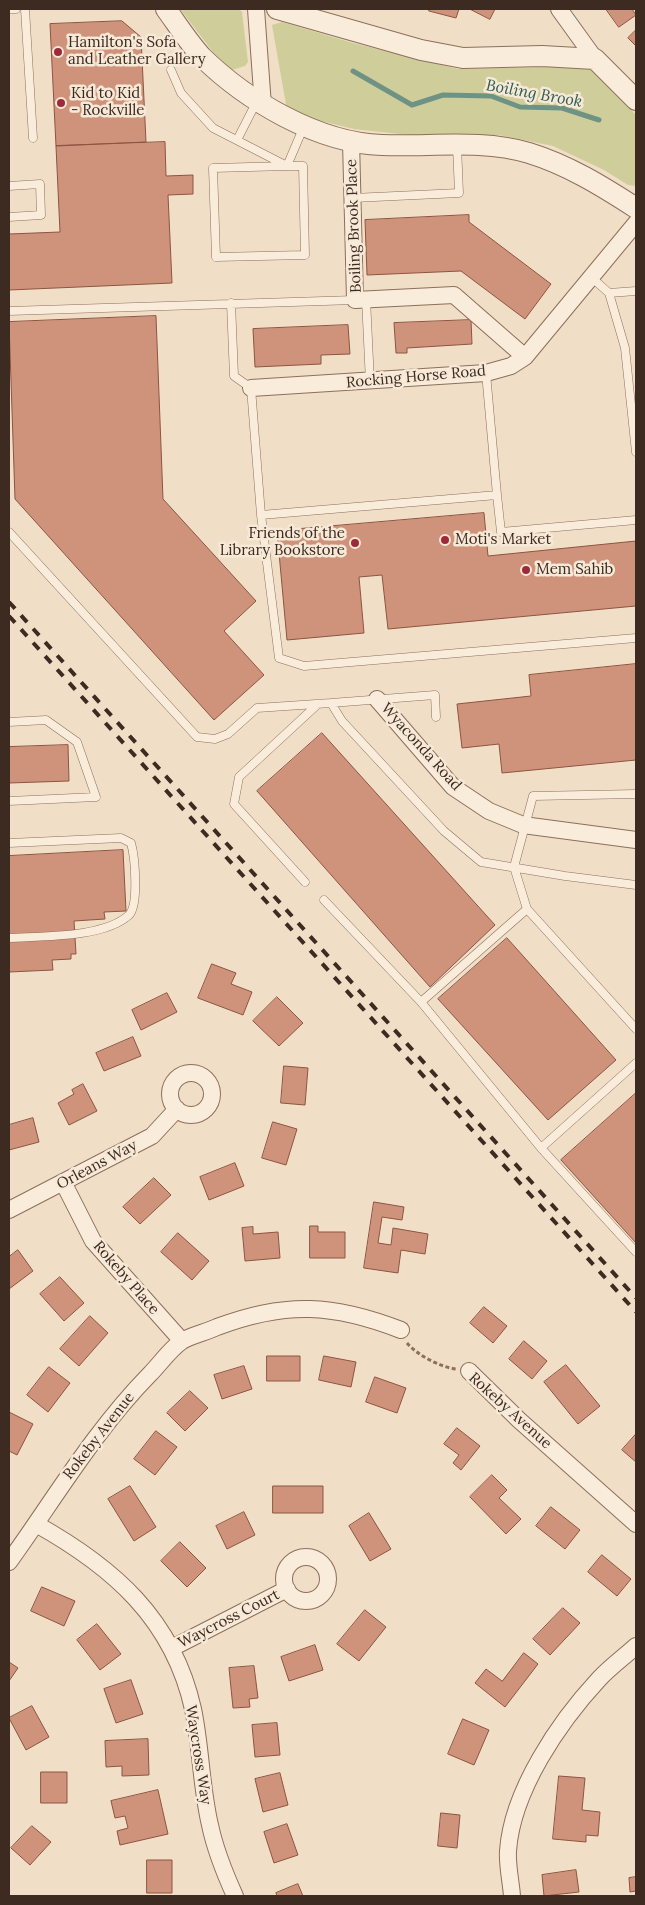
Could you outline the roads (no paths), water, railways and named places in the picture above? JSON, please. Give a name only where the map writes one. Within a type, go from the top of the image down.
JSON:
[{"type":"street","points":[[166,9],[202,56],[260,103],[317,131],[352,141],[380,146],[486,146],[528,153],[585,176],[636,208]]},
{"type":"street","points":[[256,9],[260,103]]},
{"type":"street","points":[[276,9],[421,50],[463,58],[542,56],[596,59]]},
{"type":"street","points":[[559,9],[596,59],[636,100]]},
{"type":"street","name":"Boiling Brook Place","points":[[352,141],[353,198],[361,300],[454,295],[525,357]]},
{"type":"street","name":"Rocking Horse Road","points":[[251,388],[370,382],[486,373],[511,366],[525,357],[636,223]]},
{"type":"street","name":"Wyaconda Road","points":[[377,699],[452,787],[489,812],[523,826],[636,840]]},
{"type":"street","name":"Orleans Way","points":[[9,1210],[152,1136],[177,1109]]},
{"type":"street","name":"Rokeby Place","points":[[63,1182],[93,1241],[182,1341]]},
{"type":"street","name":"Rokeby Avenue","points":[[9,1562],[69,1474],[120,1405],[182,1341],[243,1318],[283,1310],[324,1309],[367,1317],[402,1330]]},
{"type":"street","name":"Rokeby Avenue","points":[[469,1371],[519,1420],[636,1524]]},
{"type":"street","name":"Waycross Way","points":[[36,1524],[63,1539],[122,1583],[145,1607],[172,1648],[192,1708],[210,1825],[235,1896]]},
{"type":"street","name":"Waycross Court","points":[[172,1648],[287,1589]]},
{"type":"street","points":[[512,1896],[508,1851],[516,1811],[536,1766],[572,1710],[601,1678],[636,1646]]},
{"type":"lane","points":[[9,9],[16,9]]},
{"type":"lane","points":[[25,9],[32,138]]},
{"type":"lane","points":[[171,70],[182,93],[213,128],[288,166],[303,166],[305,255],[216,257],[213,168],[288,166]]},
{"type":"lane","points":[[237,140],[260,103]]},
{"type":"lane","points":[[288,166],[304,125]]},
{"type":"lane","points":[[353,198],[459,193],[457,146]]},
{"type":"lane","points":[[9,186],[40,184],[41,215],[9,217]]},
{"type":"lane","points":[[591,277],[609,293],[625,348],[636,452]]},
{"type":"lane","points":[[609,293],[636,291]]},
{"type":"lane","points":[[9,311],[361,300],[370,382]]},
{"type":"lane","points":[[231,303],[234,376],[251,388],[261,515],[279,658],[304,666],[636,638]]},
{"type":"lane","points":[[486,373],[501,532],[636,520]]},
{"type":"lane","points":[[261,515],[497,495]]},
{"type":"lane","points":[[9,532],[196,737],[214,739],[228,734],[257,708],[435,695],[436,717]]},
{"type":"lane","points":[[331,703],[342,721],[444,830],[481,862],[565,876],[636,884]]},
{"type":"lane","points":[[305,882],[234,804],[239,777],[318,704]]},
{"type":"lane","points":[[9,722],[46,720],[77,742],[96,797],[9,801]]},
{"type":"lane","points":[[636,794],[533,796],[523,826],[514,866],[527,910],[636,1029]]},
{"type":"lane","points":[[9,843],[120,838],[131,843],[134,852],[135,904],[129,915],[96,932],[9,938]]},
{"type":"lane","points":[[324,900],[421,1002],[541,1148],[636,1252]]},
{"type":"lane","points":[[421,1002],[527,910]]},
{"type":"lane","points":[[541,1148],[636,1063]]},
{"type":"waterway","name":"Boiling Brook","points":[[353,71],[412,105],[443,95],[491,96],[520,107],[562,108],[599,120]]},
{"type":"railway","points":[[9,602],[636,1298]]},
{"type":"railway","points":[[9,616],[636,1312]]},
{"type":"place","name":"Hamilton's Sofa and Leather Gallery","points":[[58,52]]},
{"type":"place","name":"Kid to Kid - Rockville","points":[[61,103]]},
{"type":"place","name":"Moti's Market","points":[[445,540]]},
{"type":"place","name":"Friends of the Library Bookstore","points":[[355,543]]},
{"type":"place","name":"Mem Sahib","points":[[526,570]]}]
